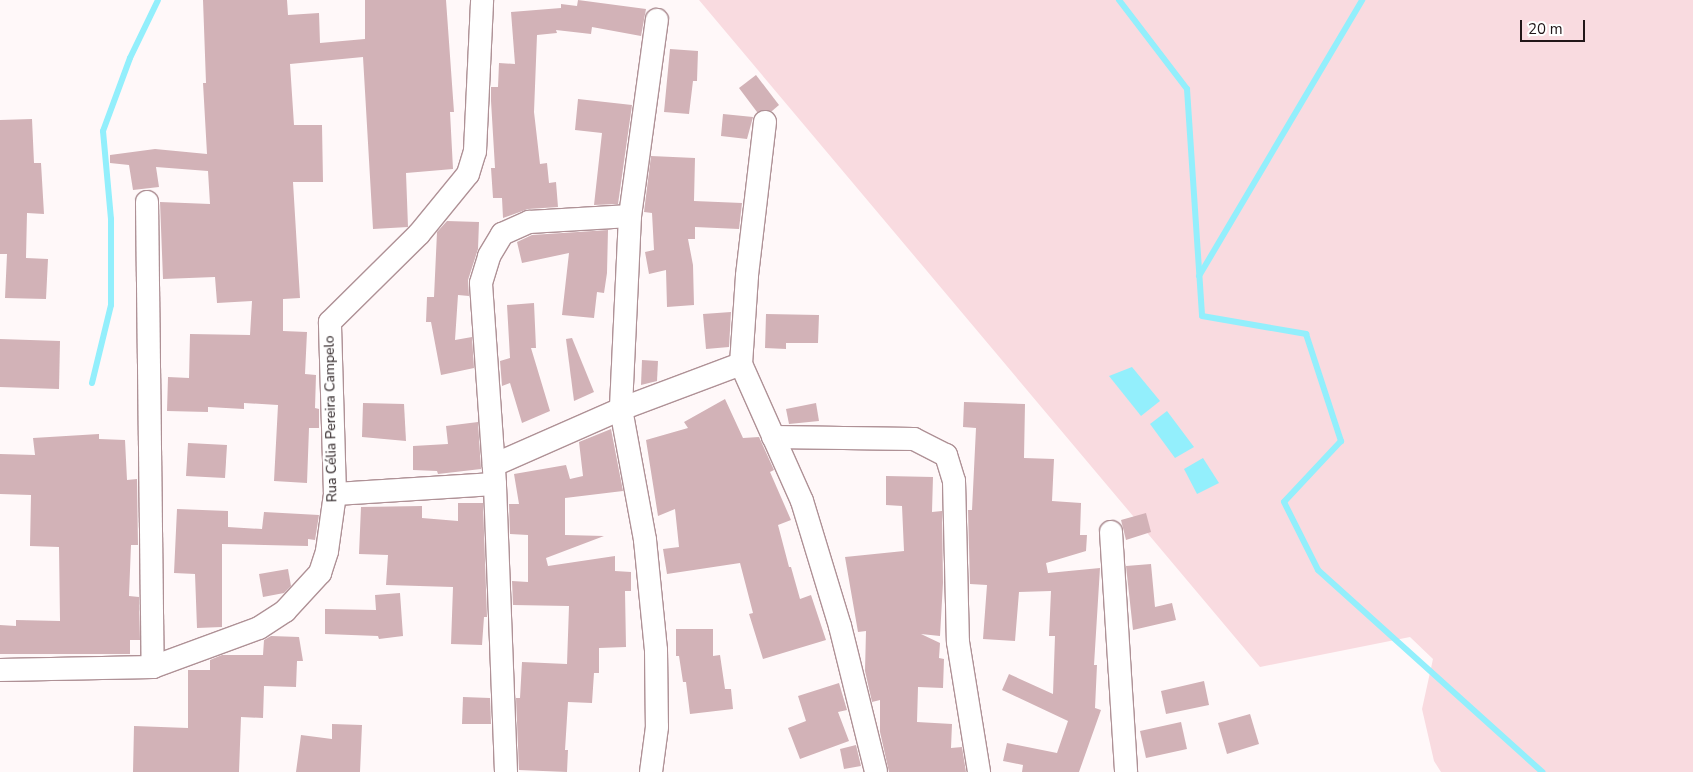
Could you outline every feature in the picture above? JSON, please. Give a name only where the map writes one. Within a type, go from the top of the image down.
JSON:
[{"type":"street","name":"Rua Célia Pereira Campelo","points":[[0,670],[153,667],[259,628],[285,612],[320,573],[327,551],[335,494],[330,322],[418,234],[468,174],[474,152],[482,0]]},
{"type":"street","points":[[651,772],[657,727],[656,650],[645,540],[621,409],[630,216],[657,20]]},
{"type":"street","points":[[765,122],[747,276],[741,364],[805,510],[840,626],[876,772]]},
{"type":"street","points":[[146,202],[153,667]]},
{"type":"street","points":[[506,772],[495,474],[481,283],[489,256],[502,234],[529,222],[630,216]]},
{"type":"street","points":[[335,494],[495,474],[621,409],[741,364]]},
{"type":"street","points":[[772,437],[914,439],[946,455],[954,481],[958,642],[979,772]]},
{"type":"street","points":[[1111,532],[1126,772]]},
{"type":"shaded area","points":[[699,0],[1693,0],[1693,772],[1441,772],[1434,761],[1422,709],[1433,659],[1410,637],[1260,667]]},
{"type":"water","points":[[1132,367],[1160,401],[1141,416],[1109,376]]},
{"type":"water","points":[[1167,411],[1194,447],[1175,458],[1150,424]]},
{"type":"water","points":[[1203,458],[1219,483],[1197,494],[1184,469]]},
{"type":"building","points":[[203,0],[287,0],[288,15],[319,13],[320,43],[365,39],[365,0],[446,0],[454,112],[450,112],[453,169],[406,173],[408,227],[373,229],[363,57],[290,64],[294,125],[322,125],[323,182],[293,182],[300,298],[283,299],[283,331],[307,332],[305,374],[316,375],[315,408],[319,409],[319,428],[309,428],[307,483],[274,481],[278,405],[244,403],[244,409],[208,407],[208,412],[167,411],[168,377],[189,378],[190,334],[250,335],[252,301],[217,303],[215,277],[163,279],[160,202],[210,204],[208,171],[156,167],[159,187],[133,190],[129,165],[110,163],[110,155],[155,149],[207,154],[203,83],[206,83]]},
{"type":"building","points":[[578,0],[646,9],[641,36],[592,27],[591,34],[556,30],[557,33],[537,35],[534,112],[540,164],[547,163],[549,183],[556,182],[558,207],[528,209],[503,218],[502,198],[493,198],[491,168],[495,168],[491,87],[498,87],[499,63],[515,64],[511,12],[561,8],[561,4],[577,6]]},
{"type":"building","points":[[670,49],[698,51],[697,81],[693,81],[689,114],[664,112]]},
{"type":"building","points":[[756,75],[779,105],[772,111],[757,112],[739,88]]},
{"type":"building","points":[[578,99],[632,105],[618,204],[594,205],[602,133],[575,130]]},
{"type":"building","points":[[723,114],[753,117],[747,139],[721,136]]},
{"type":"building","points":[[32,119],[34,163],[41,163],[44,214],[27,213],[26,258],[48,259],[46,299],[5,298],[7,254],[0,254],[0,120]]},
{"type":"building","points":[[651,156],[695,158],[694,201],[742,203],[739,229],[695,227],[695,239],[688,239],[693,265],[694,305],[667,307],[666,270],[649,274],[645,252],[654,250],[652,213],[644,212]]},
{"type":"building","points":[[447,221],[479,222],[478,249],[468,280],[469,296],[458,295],[455,340],[472,337],[474,368],[441,375],[431,322],[426,322],[427,297],[434,297],[437,232]]},
{"type":"building","points":[[608,230],[607,273],[604,293],[597,292],[594,318],[562,315],[569,253],[522,263],[517,242],[532,235]]},
{"type":"building","points":[[534,303],[536,348],[531,348],[550,411],[522,423],[510,383],[502,386],[500,361],[510,358],[507,305]]},
{"type":"building","points":[[731,312],[729,347],[706,349],[703,314]]},
{"type":"building","points":[[766,314],[819,315],[818,343],[786,343],[786,349],[765,348]]},
{"type":"building","points":[[572,338],[594,392],[574,401],[566,339]]},
{"type":"building","points":[[0,339],[60,341],[59,389],[0,387]]},
{"type":"building","points":[[642,360],[658,361],[657,381],[641,385]]},
{"type":"building","points":[[725,399],[743,438],[759,437],[774,470],[770,472],[791,520],[778,525],[789,567],[791,567],[800,599],[811,595],[826,640],[763,659],[749,614],[753,613],[740,563],[667,574],[663,549],[679,547],[675,509],[658,516],[646,440],[688,428],[684,422]]},
{"type":"building","points":[[964,402],[1025,404],[1024,458],[1054,459],[1052,501],[1081,503],[1080,535],[1087,535],[1086,551],[1046,563],[1048,573],[1100,568],[1094,665],[1097,665],[1095,708],[1101,710],[1079,772],[1022,772],[1023,765],[1003,761],[1007,743],[1057,753],[1068,721],[1002,690],[1009,674],[1053,694],[1055,636],[1049,636],[1051,591],[1019,592],[1015,641],[983,639],[987,585],[970,584],[968,510],[972,510],[976,428],[963,427]]},
{"type":"building","points":[[363,403],[404,404],[406,441],[362,437]]},
{"type":"building","points":[[816,403],[819,421],[789,424],[786,409]]},
{"type":"building","points":[[478,422],[481,469],[438,474],[437,471],[413,470],[413,446],[448,444],[446,426]]},
{"type":"building","points":[[611,429],[623,491],[565,498],[565,535],[604,536],[546,558],[548,566],[615,556],[615,571],[631,572],[631,591],[625,591],[626,647],[599,648],[599,673],[594,673],[592,703],[568,702],[565,750],[568,750],[567,772],[519,770],[516,698],[520,698],[522,662],[567,664],[569,606],[513,605],[512,581],[528,582],[528,535],[510,534],[509,504],[519,504],[514,474],[566,465],[570,479],[583,476],[579,442]]},
{"type":"building","points":[[99,434],[99,439],[125,440],[127,480],[137,479],[138,545],[131,545],[129,596],[139,597],[140,640],[130,640],[130,654],[0,654],[0,625],[16,626],[16,620],[60,621],[59,547],[30,546],[31,495],[0,494],[0,454],[35,455],[33,438]]},
{"type":"building","points":[[188,443],[227,445],[225,478],[186,476]]},
{"type":"building","points":[[886,476],[933,477],[932,512],[942,511],[943,583],[940,636],[921,634],[940,643],[939,658],[944,659],[943,688],[918,687],[917,722],[952,724],[951,748],[962,747],[966,772],[889,772],[880,732],[880,700],[872,702],[865,671],[866,631],[858,632],[845,557],[904,551],[902,506],[886,505]]},
{"type":"building","points":[[458,503],[483,503],[487,617],[484,617],[482,645],[451,644],[453,587],[386,585],[388,555],[359,554],[361,507],[422,506],[422,518],[458,521]]},
{"type":"building","points":[[177,509],[228,511],[228,527],[262,529],[264,512],[319,515],[315,540],[308,539],[308,546],[222,544],[222,627],[197,628],[195,574],[174,573]]},
{"type":"building","points":[[1146,513],[1151,532],[1126,540],[1121,520]]},
{"type":"building","points":[[1151,564],[1155,607],[1172,603],[1176,620],[1133,630],[1126,566]]},
{"type":"building","points":[[288,569],[291,586],[284,593],[263,597],[259,574]]},
{"type":"building","points":[[400,593],[403,636],[379,639],[378,636],[325,634],[325,609],[376,610],[375,595]]},
{"type":"building","points":[[676,629],[713,629],[713,656],[720,655],[725,689],[731,689],[733,709],[690,714],[686,682],[683,682],[679,656],[676,656]]},
{"type":"building","points":[[271,636],[299,637],[303,661],[297,661],[296,687],[264,686],[263,718],[241,717],[239,772],[133,772],[134,726],[188,728],[188,670],[210,670],[210,660],[222,655],[263,655],[264,640]]},
{"type":"building","points":[[1204,681],[1209,705],[1166,714],[1161,691]]},
{"type":"building","points":[[839,683],[847,710],[838,712],[849,741],[800,759],[788,728],[806,721],[798,696]]},
{"type":"building","points":[[463,697],[490,698],[491,724],[462,724]]},
{"type":"building","points":[[1250,714],[1259,744],[1227,754],[1218,723]]},
{"type":"building","points":[[1181,722],[1187,749],[1146,758],[1140,731]]},
{"type":"building","points":[[332,724],[362,725],[360,772],[296,772],[301,735],[332,739]]},
{"type":"building","points":[[856,745],[861,766],[844,769],[840,749]]},
{"type":"waterway","points":[[92,383],[111,305],[111,219],[103,131],[130,58],[158,0]]},
{"type":"waterway","points":[[1119,0],[1187,89],[1202,316],[1306,334],[1341,441],[1284,502],[1318,570],[1542,772]]},
{"type":"waterway","points":[[1199,276],[1362,0]]}]
